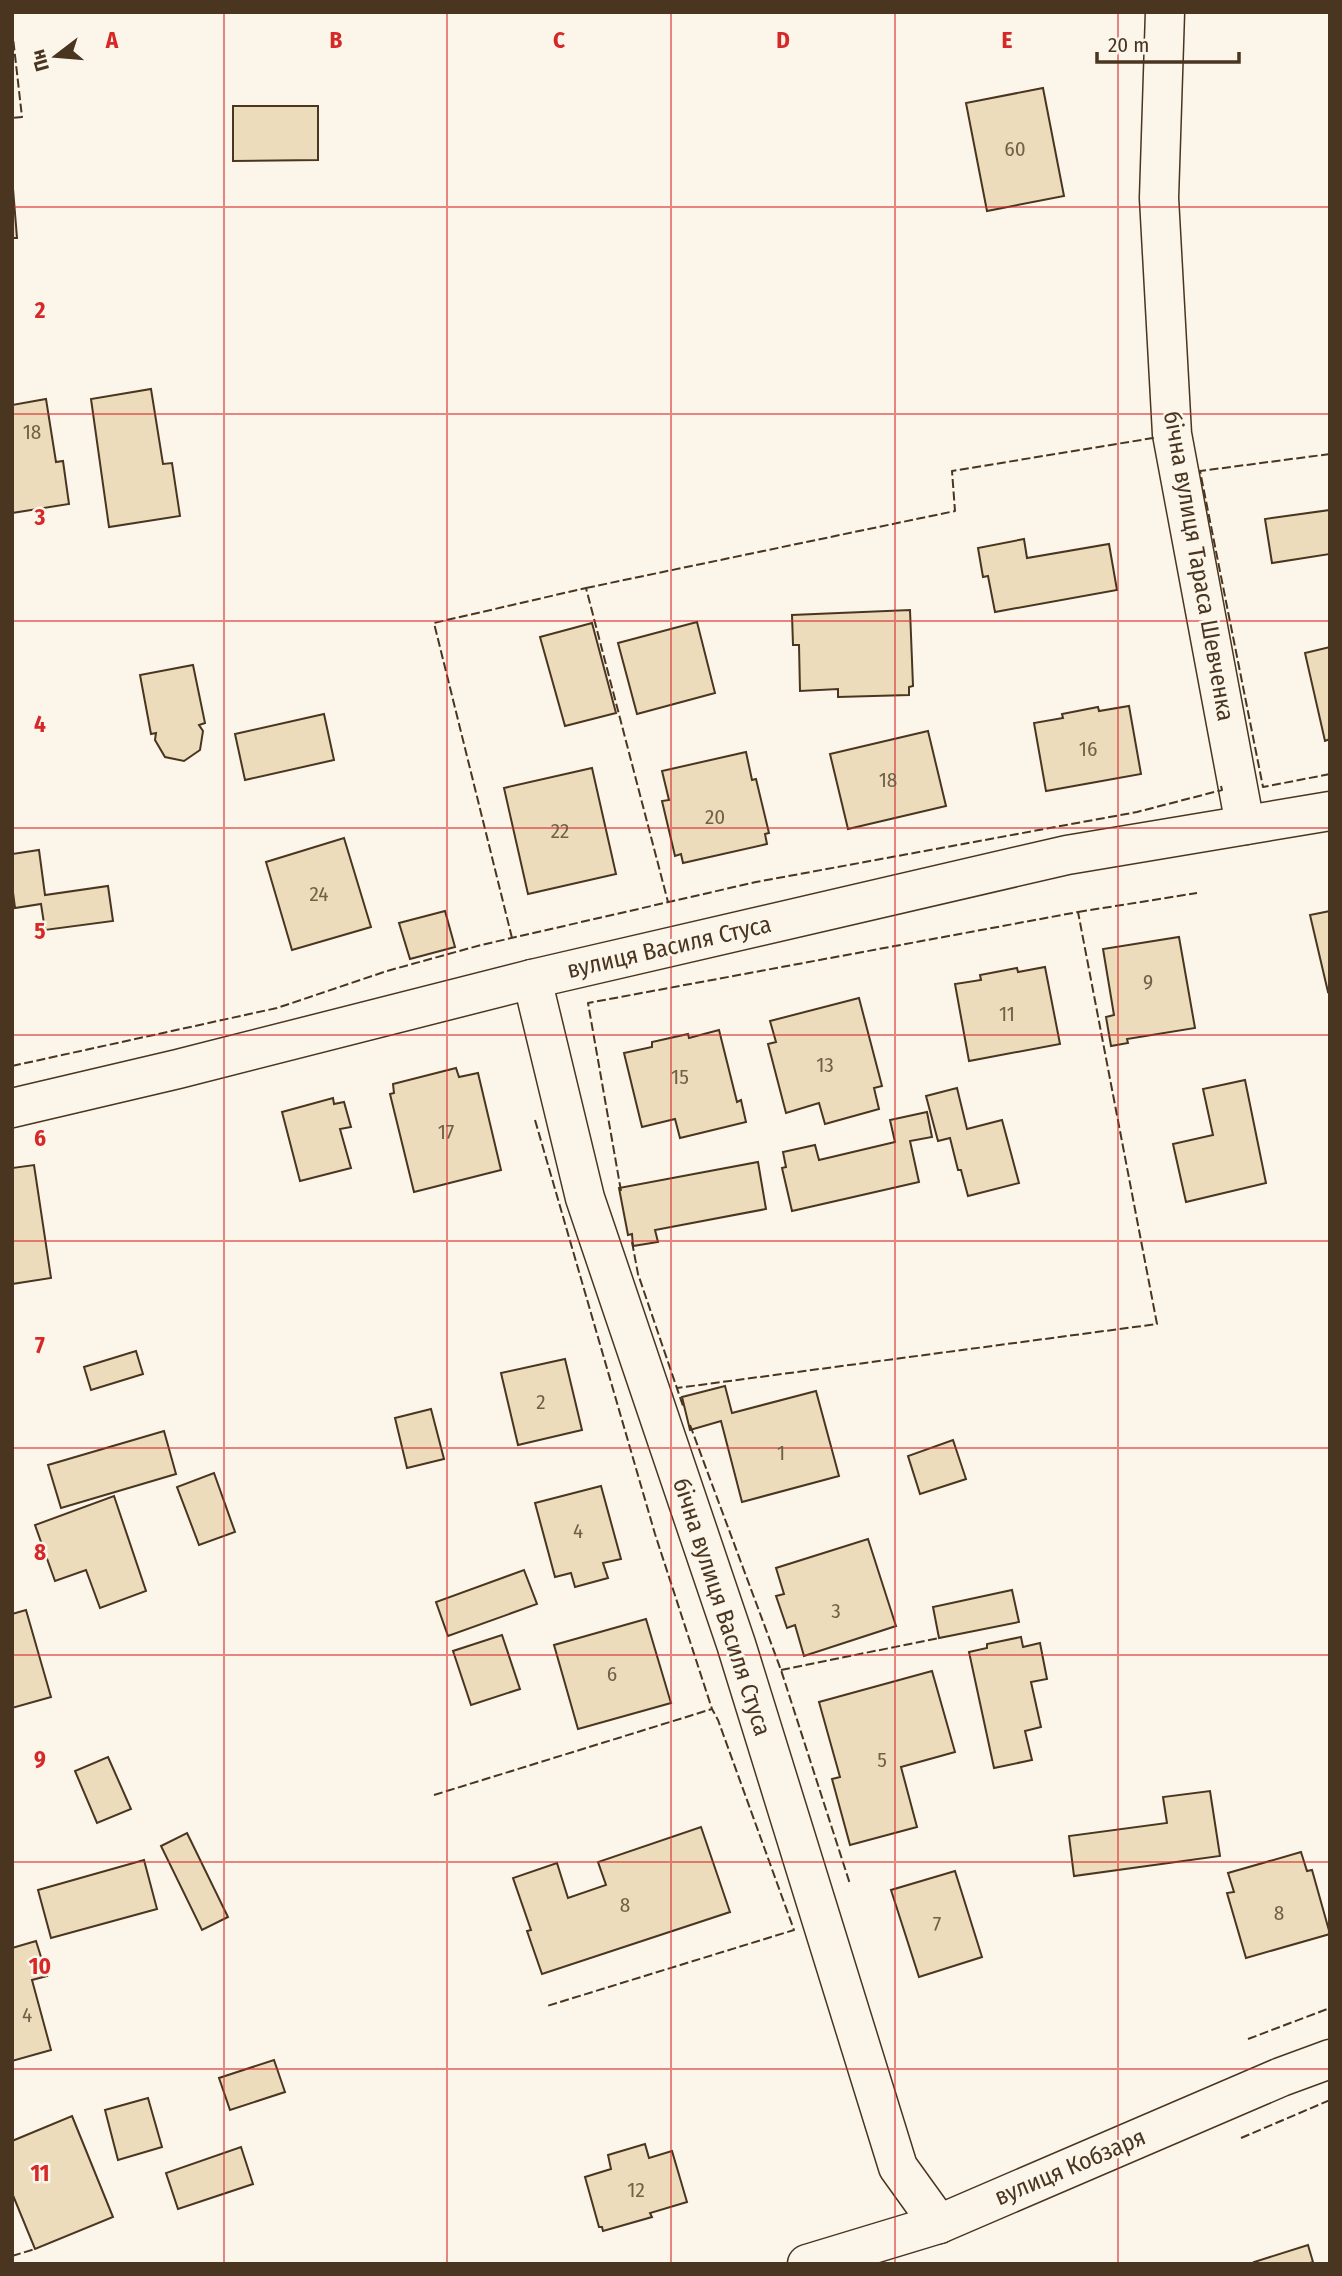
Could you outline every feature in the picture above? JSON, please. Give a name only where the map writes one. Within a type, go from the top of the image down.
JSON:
[{"type":"street","name":"бічна вулиця Тараса Шевченка","points":[[1165,12],[1159,198],[1172,434],[1245,825]]},
{"type":"street","name":"вулиця Василя Стуса","points":[[12,1108],[178,1069],[532,979],[1067,855],[1330,811]]},
{"type":"street","name":"бічна вулиця Василя Стуса","points":[[532,979],[585,1198],[736,1644],[898,2167],[939,2224]]},
{"type":"street","name":"вулиця Кобзаря","points":[[807,2264],[939,2224],[1281,2077],[1330,2059]]},
{"type":"building","points":[[1043,88],[1064,196],[987,211],[966,103]]},
{"type":"building","points":[[233,106],[318,106],[318,160],[233,161]]},
{"type":"building","points":[[12,176],[17,238],[12,238]]},
{"type":"building","points":[[151,389],[163,464],[172,463],[180,516],[109,527],[91,399]]},
{"type":"building","points":[[46,399],[56,462],[63,461],[69,504],[12,513],[12,405]]},
{"type":"building","points":[[1330,510],[1330,554],[1272,563],[1265,519]]},
{"type":"building","points":[[1024,539],[1027,558],[1109,544],[1117,590],[995,612],[988,576],[983,577],[978,548]]},
{"type":"building","points":[[910,610],[913,686],[909,687],[909,695],[838,697],[838,689],[800,691],[799,645],[793,645],[792,615]]},
{"type":"building","points":[[697,622],[715,693],[637,714],[618,643]]},
{"type":"building","points":[[592,623],[616,713],[565,726],[540,637]]},
{"type":"building","points":[[1330,647],[1330,739],[1325,741],[1305,653]]},
{"type":"building","points":[[193,665],[205,723],[199,725],[203,731],[200,750],[184,761],[165,757],[155,740],[156,733],[151,734],[140,675]]},
{"type":"building","points":[[1129,706],[1141,774],[1046,791],[1034,723],[1063,718],[1062,714],[1098,707],[1099,711]]},
{"type":"building","points":[[324,714],[334,760],[245,780],[235,734]]},
{"type":"building","points":[[928,731],[946,806],[848,829],[830,754]]},
{"type":"building","points":[[746,752],[752,780],[756,779],[769,833],[765,834],[767,844],[683,863],[681,854],[675,856],[662,801],[669,800],[662,771]]},
{"type":"building","points":[[592,768],[616,874],[528,894],[504,788]]},
{"type":"building","points":[[344,838],[371,927],[292,950],[266,862]]},
{"type":"building","points":[[39,850],[45,895],[108,886],[113,921],[45,930],[41,904],[15,908],[12,854]]},
{"type":"building","points":[[445,911],[455,947],[410,959],[399,923]]},
{"type":"building","points":[[1330,911],[1330,991],[1328,992],[1310,915]]},
{"type":"building","points":[[1179,937],[1195,1028],[1127,1039],[1128,1043],[1111,1046],[1106,1017],[1114,1015],[1103,949]]},
{"type":"building","points":[[1045,967],[1060,1044],[969,1061],[955,984],[981,980],[980,975],[1017,968],[1018,972]]},
{"type":"building","points":[[859,998],[882,1086],[874,1088],[879,1109],[825,1124],[819,1103],[786,1113],[768,1044],[776,1042],[770,1021]]},
{"type":"building","points":[[719,1030],[737,1102],[741,1100],[746,1122],[680,1138],[675,1119],[642,1127],[624,1053],[652,1047],[652,1042],[688,1034],[689,1038]]},
{"type":"building","points":[[456,1068],[459,1077],[478,1073],[501,1170],[414,1192],[390,1094],[394,1093],[393,1084]]},
{"type":"building","points":[[1245,1080],[1266,1183],[1186,1202],[1173,1144],[1213,1135],[1203,1089]]},
{"type":"building","points":[[957,1088],[967,1129],[1002,1120],[1019,1183],[968,1196],[950,1138],[938,1141],[926,1096]]},
{"type":"building","points":[[333,1098],[334,1104],[344,1102],[351,1127],[340,1129],[351,1168],[300,1181],[282,1112]]},
{"type":"building","points":[[927,1112],[932,1137],[910,1141],[919,1182],[792,1211],[782,1168],[786,1167],[783,1152],[815,1145],[819,1160],[895,1142],[890,1120]]},
{"type":"building","points":[[758,1162],[766,1209],[655,1230],[658,1242],[633,1246],[632,1234],[628,1235],[619,1188]]},
{"type":"building","points":[[34,1165],[51,1278],[12,1284],[12,1168]]},
{"type":"building","points":[[136,1351],[143,1374],[91,1390],[84,1367]]},
{"type":"building","points":[[565,1359],[582,1430],[518,1445],[501,1373]]},
{"type":"building","points":[[725,1386],[732,1413],[816,1391],[839,1476],[742,1502],[721,1421],[690,1430],[682,1397]]},
{"type":"building","points":[[431,1409],[444,1459],[407,1468],[395,1418]]},
{"type":"building","points":[[164,1431],[176,1474],[61,1508],[48,1465]]},
{"type":"building","points":[[953,1440],[966,1479],[920,1494],[908,1456]]},
{"type":"building","points":[[214,1473],[235,1532],[199,1545],[177,1487]]},
{"type":"building","points":[[601,1486],[621,1559],[603,1563],[608,1578],[575,1587],[571,1573],[555,1577],[535,1503]]},
{"type":"building","points":[[114,1496],[146,1591],[100,1608],[86,1570],[55,1581],[35,1525]]},
{"type":"building","points":[[868,1539],[896,1626],[804,1656],[795,1625],[787,1628],[776,1596],[784,1594],[776,1568]]},
{"type":"building","points":[[524,1570],[537,1604],[448,1636],[436,1602]]},
{"type":"building","points":[[1012,1590],[1019,1622],[939,1638],[933,1607]]},
{"type":"building","points":[[26,1610],[51,1697],[12,1708],[12,1614]]},
{"type":"building","points":[[646,1619],[671,1703],[578,1729],[554,1645]]},
{"type":"building","points":[[502,1635],[520,1689],[471,1705],[453,1651]]},
{"type":"building","points":[[1021,1637],[1023,1647],[1040,1643],[1047,1679],[1031,1682],[1041,1727],[1025,1731],[1032,1760],[994,1768],[969,1652],[987,1648],[987,1644]]},
{"type":"building","points":[[932,1671],[955,1752],[901,1767],[917,1827],[850,1845],[832,1779],[840,1777],[819,1702]]},
{"type":"building","points":[[108,1757],[131,1809],[97,1823],[75,1771]]},
{"type":"building","points":[[1210,1791],[1220,1856],[1074,1876],[1069,1836],[1167,1823],[1163,1797]]},
{"type":"building","points":[[701,1827],[730,1912],[542,1974],[527,1931],[531,1930],[513,1878],[557,1863],[568,1898],[606,1885],[598,1862]]},
{"type":"building","points":[[187,1833],[228,1917],[202,1930],[161,1846]]},
{"type":"building","points":[[1301,1852],[1307,1871],[1312,1870],[1330,1934],[1246,1958],[1227,1893],[1234,1892],[1228,1873]]},
{"type":"building","points":[[144,1860],[157,1909],[51,1938],[38,1890]]},
{"type":"building","points":[[955,1871],[982,1957],[919,1977],[891,1890]]},
{"type":"building","points":[[36,1941],[47,1976],[32,1980],[51,2050],[12,2061],[12,1948]]},
{"type":"building","points":[[274,2060],[285,2092],[230,2110],[219,2078]]},
{"type":"building","points":[[148,2098],[162,2147],[118,2160],[105,2110]]},
{"type":"building","points":[[72,2116],[113,2217],[35,2249],[12,2193],[12,2141]]},
{"type":"building","points":[[645,2144],[649,2158],[672,2151],[687,2202],[650,2213],[652,2217],[603,2231],[602,2227],[599,2227],[585,2177],[611,2169],[608,2155]]},
{"type":"building","points":[[241,2147],[253,2184],[178,2209],[166,2173]]},
{"type":"building","points":[[1308,2245],[1313,2262],[1307,2264],[1254,2262]]},
{"type":"fence","points":[[12,29],[22,117],[12,118]]},
{"type":"fence","points":[[586,588],[955,511],[952,471],[1153,438],[1154,442]]},
{"type":"fence","points":[[1330,454],[1200,471],[1263,787],[1330,774]]},
{"type":"fence","points":[[512,938],[434,623],[586,588],[668,902]]},
{"type":"fence","points":[[12,1066],[277,1008],[387,971],[481,945],[756,882],[1137,812],[1222,790],[1221,786]]},
{"type":"fence","points":[[1078,912],[1197,893]]},
{"type":"fence","points":[[621,1191],[588,1003],[1078,912],[1157,1324],[677,1388]]},
{"type":"fence","points":[[535,1120],[655,1534],[712,1709]]},
{"type":"fence","points":[[632,1242],[638,1274],[683,1406]]},
{"type":"fence","points":[[690,1425],[781,1670],[850,1884]]},
{"type":"fence","points":[[781,1670],[939,1638]]},
{"type":"fence","points":[[434,1795],[712,1709],[718,1720],[794,1930],[547,2006]]},
{"type":"fence","points":[[1248,2039],[1330,2008]]},
{"type":"fence","points":[[1241,2138],[1330,2100]]},
{"type":"fence","points":[[12,2256],[35,2249]]}]
